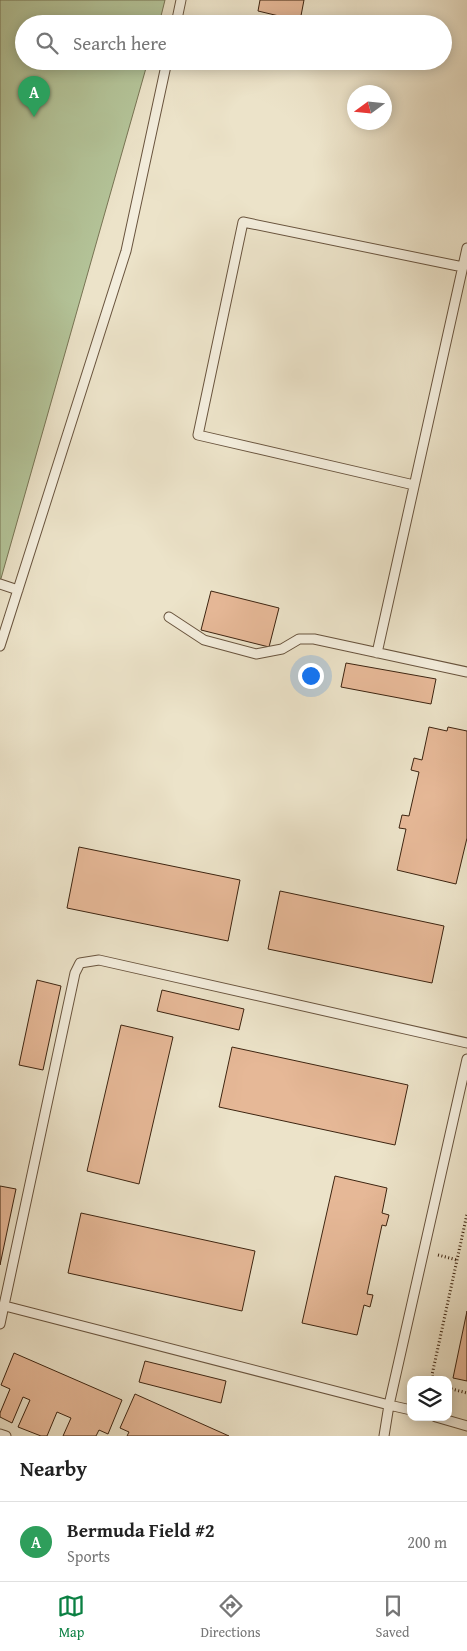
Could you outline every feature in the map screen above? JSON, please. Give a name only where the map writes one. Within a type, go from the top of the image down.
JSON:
[{"type":"lane","points":[[178,15],[181,0]]},
{"type":"lane","points":[[0,646],[126,252],[166,70]]},
{"type":"lane","points":[[414,485],[198,435],[243,222],[463,267]]},
{"type":"lane","points":[[377,653],[467,248]]},
{"type":"lane","points":[[0,584],[18,590]]},
{"type":"lane","points":[[169,617],[204,640],[256,654],[282,649],[299,639],[314,639],[467,672]]},
{"type":"lane","points":[[0,1324],[75,973],[80,963],[100,960],[467,1043]]},
{"type":"lane","points":[[384,1436],[389,1405],[467,1059]]},
{"type":"lane","points":[[5,1306],[407,1409]]},
{"type":"lane","points":[[450,1421],[467,1426]]},
{"type":"lane","points":[[0,1434],[6,1436]]},
{"type":"path","points":[[432,1376],[467,1214]]},
{"type":"path","points":[[424,1252],[457,1260]]},
{"type":"path","points":[[452,1389],[467,1392]]},
{"type":"green space","points":[[0,0],[165,0],[161,15],[15,15],[15,70],[145,70],[0,582]]},
{"type":"building","points":[[260,0],[304,0],[301,15],[275,15],[258,11]]},
{"type":"building","points":[[211,591],[279,608],[269,647],[201,630]]},
{"type":"building","points":[[346,663],[436,679],[431,704],[341,687]]},
{"type":"building","points":[[429,727],[447,731],[448,727],[467,731],[467,838],[456,884],[397,870],[406,829],[399,828],[402,815],[409,816],[419,772],[411,770],[414,758],[422,760]]},
{"type":"building","points":[[79,847],[240,880],[228,941],[67,908]]},
{"type":"building","points":[[280,891],[444,926],[432,983],[268,949]]},
{"type":"building","points":[[37,980],[61,986],[43,1070],[19,1065]]},
{"type":"building","points":[[162,990],[244,1009],[239,1030],[157,1011]]},
{"type":"building","points":[[121,1025],[173,1037],[139,1184],[87,1171]]},
{"type":"building","points":[[232,1047],[408,1085],[395,1145],[219,1107]]},
{"type":"building","points":[[335,1176],[387,1188],[382,1213],[389,1215],[386,1226],[382,1225],[367,1294],[373,1295],[370,1307],[364,1305],[357,1335],[302,1323]]},
{"type":"building","points":[[0,1186],[16,1189],[0,1265]]},
{"type":"building","points":[[81,1213],[255,1251],[242,1311],[68,1273]]},
{"type":"building","points":[[467,1311],[467,1381],[453,1378]]},
{"type":"building","points":[[14,1353],[122,1400],[108,1434],[99,1430],[96,1436],[63,1436],[71,1418],[57,1412],[47,1436],[41,1436],[18,1427],[30,1400],[23,1397],[12,1423],[0,1417],[10,1389],[1,1385]]},
{"type":"building","points":[[145,1361],[226,1381],[221,1403],[139,1382]]},
{"type":"building","points":[[135,1394],[229,1436],[127,1436],[129,1432],[120,1428]]},
{"type":"place","name":"Bermuda Field #2","points":[[34,117]]}]
